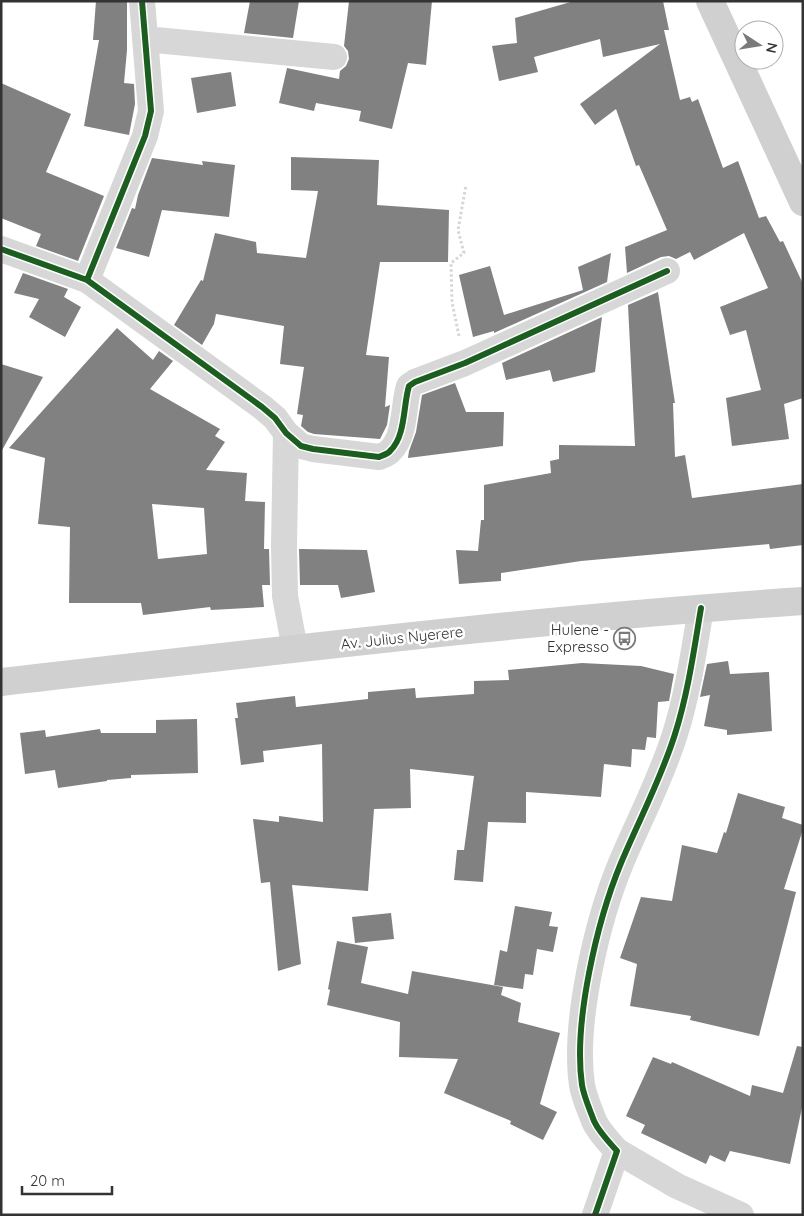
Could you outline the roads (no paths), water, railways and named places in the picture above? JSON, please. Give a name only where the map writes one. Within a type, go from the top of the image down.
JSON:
[{"type":"main road","points":[[710,1],[802,196]]},
{"type":"main road","name":"Av. Julius Nyerere","points":[[1,682],[626,614],[803,601]]},
{"type":"street","points":[[87,280],[145,136],[150,111],[142,1]]},
{"type":"street","points":[[145,39],[334,57]]},
{"type":"street","points":[[1,249],[87,280],[262,407],[301,446],[380,457],[390,452],[396,442],[409,386],[415,382],[465,364],[667,271]]},
{"type":"street","points":[[286,433],[285,596],[295,649]]},
{"type":"street","points":[[701,608],[692,665],[676,734],[649,803],[621,865],[603,917],[588,980],[580,1049],[582,1086],[595,1123],[617,1152],[677,1186],[741,1215]]},
{"type":"street","points":[[595,1215],[617,1152]]},
{"type":"place","name":"Hulene - Expresso","points":[[625,639]]}]
